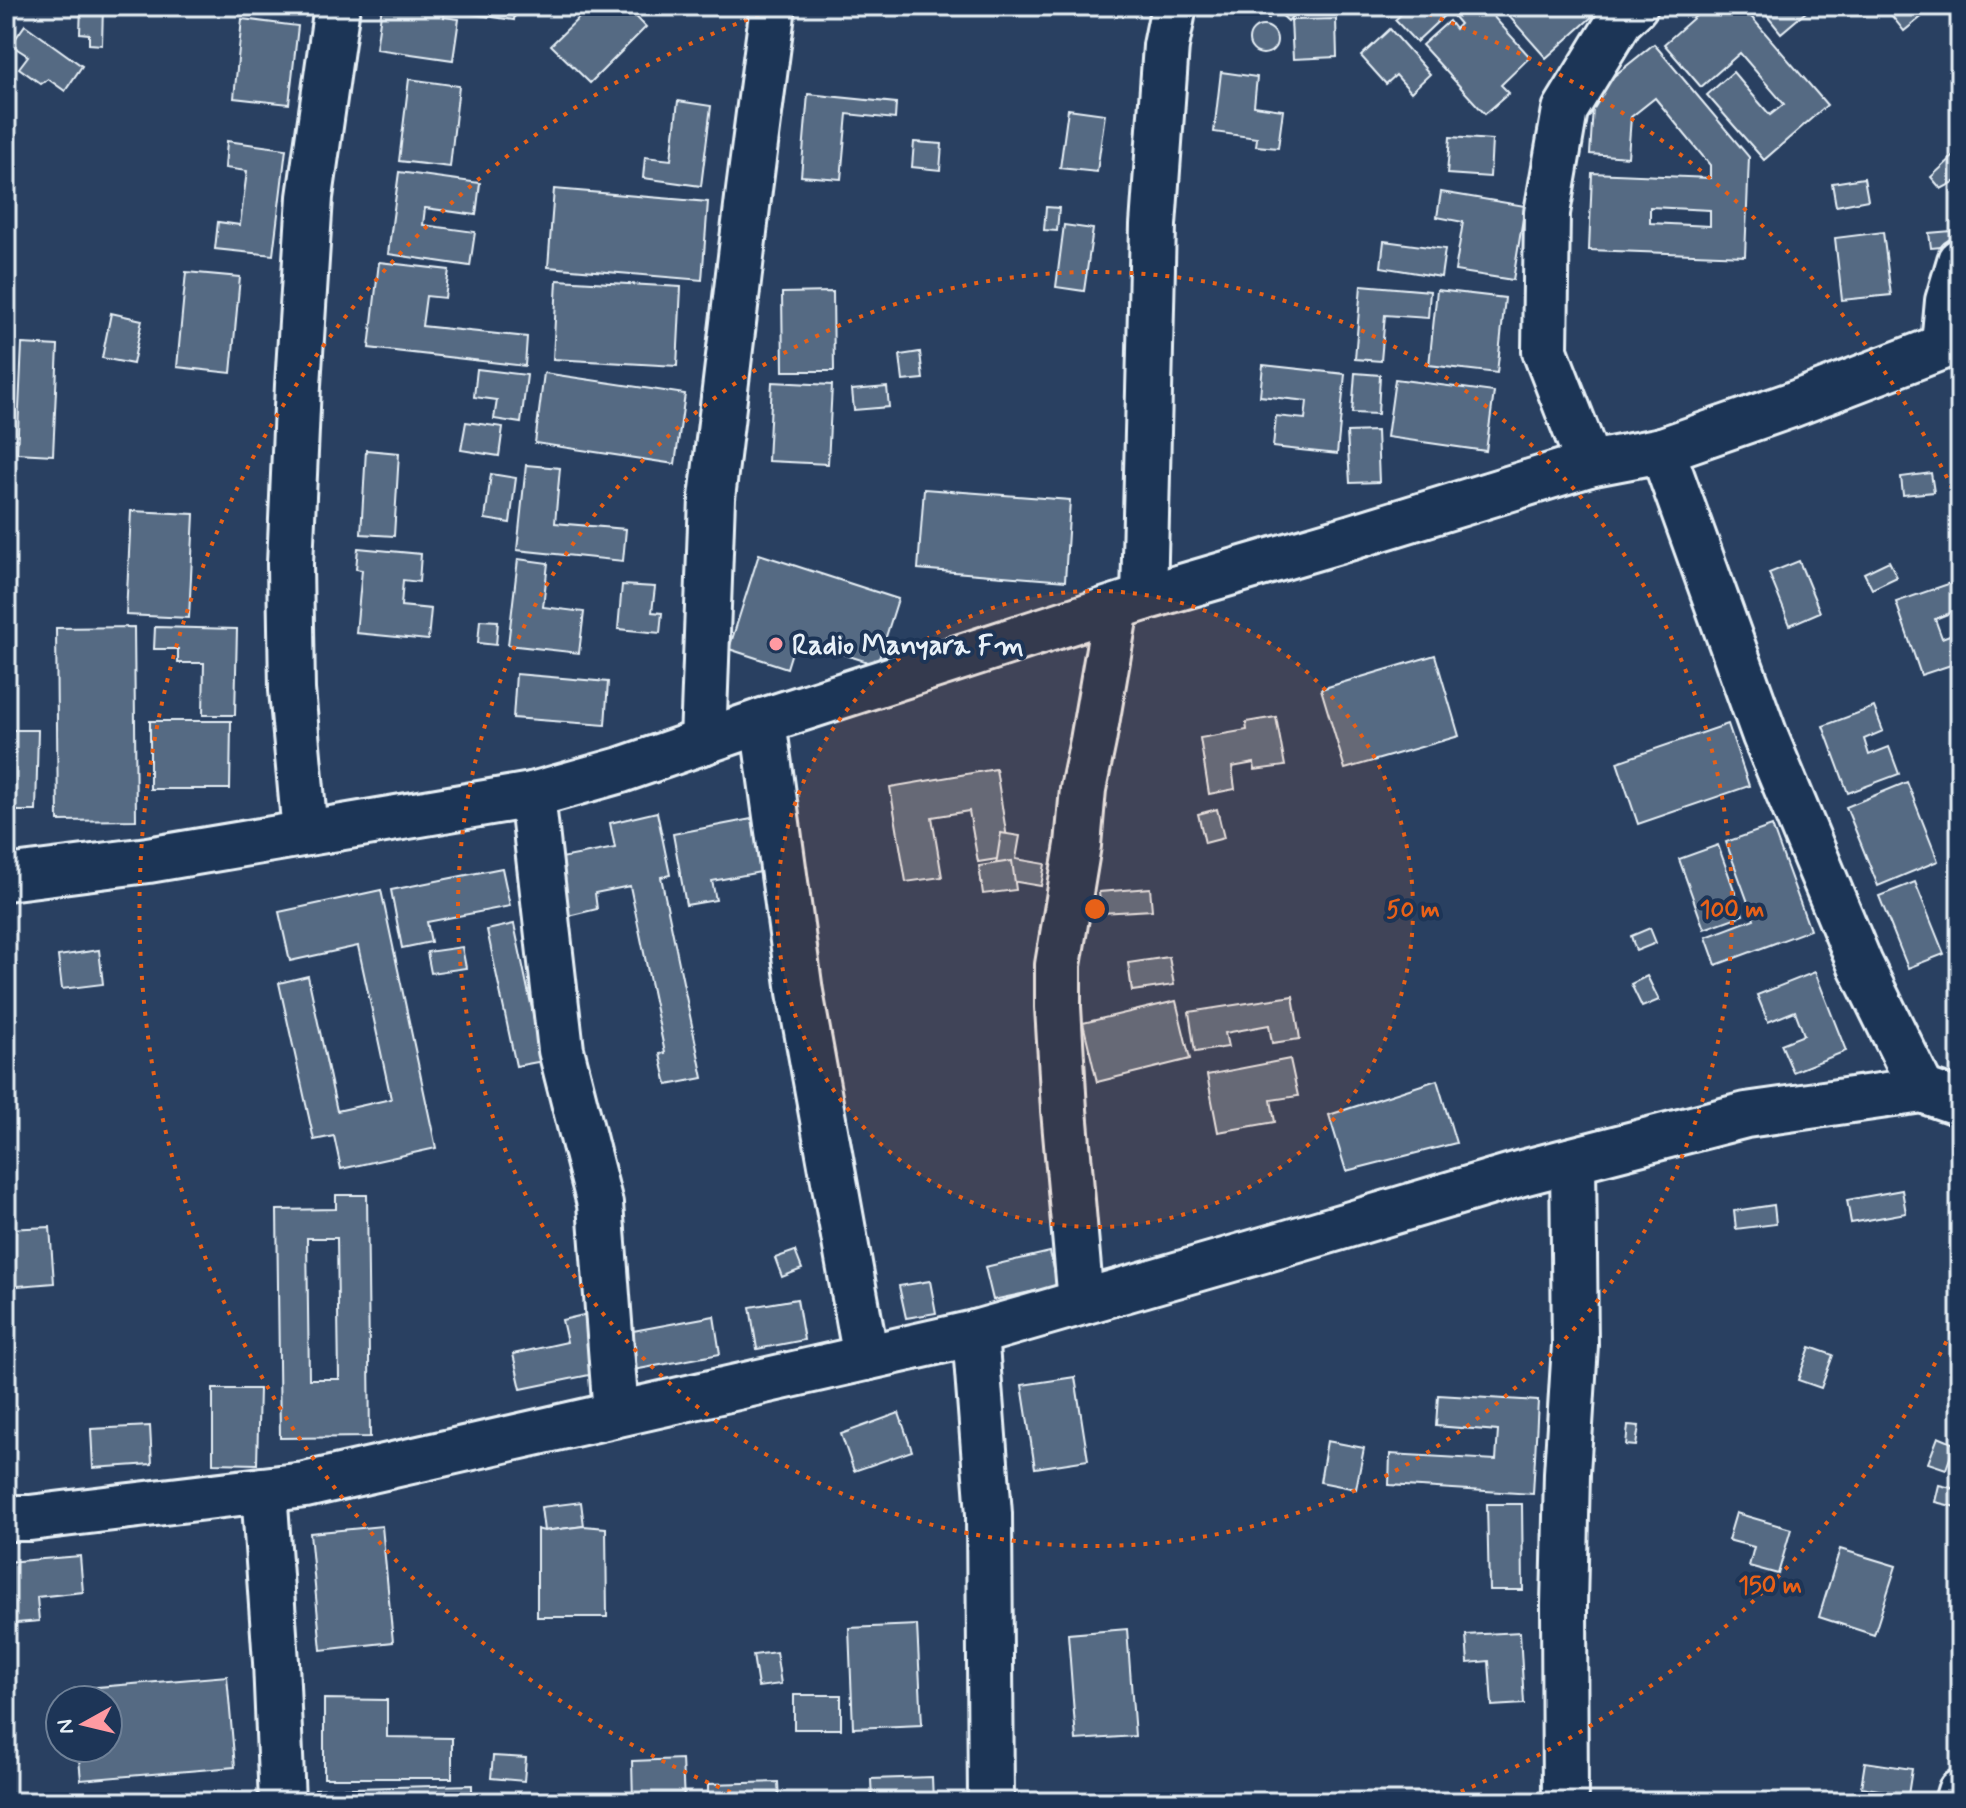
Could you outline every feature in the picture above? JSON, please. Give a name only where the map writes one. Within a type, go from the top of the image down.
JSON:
[{"type":"street","points":[[305,833],[292,690],[290,564],[310,197],[337,6]]},
{"type":"street","points":[[703,742],[712,498],[773,6]]},
{"type":"street","points":[[1081,1302],[1064,1110],[1058,965],[1078,845],[1083,789],[1130,603],[1166,46],[1174,6]]},
{"type":"street","points":[[1589,464],[1545,351],[1547,213],[1565,110],[1620,20],[1635,6]]},
{"type":"street","points":[[6,878],[148,860],[532,795],[621,770],[1130,603],[1589,464],[1662,450],[1791,405],[1952,342],[1948,301],[1960,261]]},
{"type":"street","points":[[6,1518],[30,1518],[305,1485],[975,1333],[1573,1160],[1746,1115],[1941,1096],[1860,964],[1765,736],[1662,450]]},
{"type":"street","points":[[763,721],[800,992],[866,1358]]},
{"type":"street","points":[[532,795],[561,1050],[600,1204],[616,1414]]},
{"type":"street","points":[[1565,1802],[1564,1605],[1567,1473],[1575,1345],[1573,1160]]},
{"type":"street","points":[[975,1333],[989,1514],[991,1802]]},
{"type":"street","points":[[264,1490],[282,1802]]},
{"type":"street","points":[[1957,1802],[1960,1792]]},
{"type":"building","points":[[81,6],[103,6],[102,45],[89,44],[89,34],[80,33]]},
{"type":"building","points":[[229,6],[285,6],[285,13]]},
{"type":"building","points":[[382,6],[516,6],[514,20],[444,10],[444,17],[459,19],[453,60],[376,49]]},
{"type":"building","points":[[591,6],[626,6],[646,27],[590,83],[551,45]]},
{"type":"building","points":[[1231,6],[1272,6],[1269,18],[1231,9]]},
{"type":"building","points":[[1280,6],[1302,6],[1288,21],[1276,10]]},
{"type":"building","points":[[1410,6],[1484,6],[1530,57],[1501,85],[1509,93],[1485,114],[1422,45],[1449,21],[1455,29],[1460,24],[1449,11],[1416,42],[1395,20]]},
{"type":"building","points":[[1500,6],[1604,6],[1546,58]]},
{"type":"building","points":[[1707,6],[1742,6],[1827,105],[1764,160],[1707,95],[1733,72],[1770,115],[1784,104],[1740,53],[1701,87],[1664,44]]},
{"type":"building","points":[[1759,6],[1804,6],[1802,8],[1806,12],[1781,33]]},
{"type":"building","points":[[1884,6],[1935,6],[1904,31]]},
{"type":"building","points":[[242,19],[298,26],[289,104],[234,98]]},
{"type":"building","points":[[1336,19],[1337,57],[1293,59],[1291,20]]},
{"type":"building","points":[[25,25],[82,66],[65,91],[48,79],[41,84],[19,68],[28,56],[11,45]]},
{"type":"building","points":[[1263,26],[1273,30],[1277,40],[1273,50],[1263,54],[1253,50],[1249,40],[1253,30]]},
{"type":"building","points":[[1390,29],[1430,74],[1411,92],[1396,75],[1386,84],[1361,56]]},
{"type":"building","points":[[1654,44],[1749,157],[1745,256],[1589,250],[1592,173],[1710,178],[1710,165],[1655,98],[1631,117],[1628,157],[1590,154],[1594,92]],"holes":[[[1650,207],[1710,210],[1710,226],[1650,223]]]},
{"type":"building","points":[[1221,72],[1257,77],[1254,106],[1283,110],[1278,148],[1256,146],[1257,138],[1214,132]]},
{"type":"building","points":[[409,79],[459,86],[450,167],[399,161]]},
{"type":"building","points":[[808,94],[896,103],[895,119],[847,114],[841,179],[801,176]]},
{"type":"building","points":[[678,101],[711,106],[701,186],[643,178],[645,157],[671,160]]},
{"type":"building","points":[[1068,109],[1105,114],[1097,172],[1060,168]]},
{"type":"building","points":[[1450,137],[1492,140],[1490,177],[1447,174]]},
{"type":"building","points":[[227,141],[286,149],[273,255],[215,249],[218,222],[240,225],[247,171],[225,168]]},
{"type":"building","points":[[914,142],[942,144],[940,170],[912,167]]},
{"type":"building","points":[[1956,154],[1960,161],[1960,179],[1941,189],[1931,177]]},
{"type":"building","points":[[399,172],[480,183],[476,215],[425,208],[423,225],[475,232],[470,266],[388,254]]},
{"type":"building","points":[[1864,178],[1868,200],[1836,206],[1832,183]]},
{"type":"building","points":[[554,189],[708,202],[702,280],[548,267]]},
{"type":"building","points":[[1441,192],[1525,206],[1513,280],[1455,271],[1463,222],[1437,217]]},
{"type":"building","points":[[1046,207],[1059,208],[1057,231],[1044,230]]},
{"type":"building","points":[[1064,225],[1093,229],[1084,291],[1056,287]]},
{"type":"building","points":[[1951,231],[1952,246],[1931,248],[1929,233]]},
{"type":"building","points":[[1883,232],[1891,295],[1842,300],[1835,238]]},
{"type":"building","points":[[1384,241],[1445,249],[1441,277],[1381,267]]},
{"type":"building","points":[[379,262],[449,270],[445,298],[426,296],[422,326],[527,337],[525,366],[369,348]]},
{"type":"building","points":[[186,272],[240,277],[231,373],[177,367]]},
{"type":"building","points":[[557,280],[681,287],[677,366],[553,359]]},
{"type":"building","points":[[1361,285],[1430,291],[1428,318],[1385,315],[1381,361],[1355,359]]},
{"type":"building","points":[[1437,290],[1505,298],[1497,373],[1429,365]]},
{"type":"building","points":[[833,292],[834,371],[783,371],[782,293]]},
{"type":"building","points":[[111,313],[142,320],[133,364],[102,358]]},
{"type":"building","points":[[22,344],[58,346],[53,455],[17,453]]},
{"type":"building","points":[[920,352],[923,379],[903,381],[900,355]]},
{"type":"building","points":[[1263,365],[1345,374],[1337,454],[1273,447],[1276,416],[1305,419],[1307,401],[1260,396]]},
{"type":"building","points":[[477,369],[527,375],[521,423],[494,419],[497,400],[474,397]]},
{"type":"building","points":[[544,373],[685,394],[675,464],[535,443]]},
{"type":"building","points":[[1355,373],[1380,375],[1378,414],[1352,413]]},
{"type":"building","points":[[1395,379],[1494,392],[1486,451],[1387,437]]},
{"type":"building","points":[[772,382],[832,385],[828,464],[768,461]]},
{"type":"building","points":[[887,387],[889,407],[854,410],[852,390]]},
{"type":"building","points":[[466,422],[503,427],[499,456],[461,450]]},
{"type":"building","points":[[1377,431],[1379,482],[1350,483],[1347,432]]},
{"type":"building","points":[[366,450],[399,453],[394,536],[361,534]]},
{"type":"building","points":[[526,465],[560,468],[555,523],[626,529],[623,561],[517,550]]},
{"type":"building","points":[[1931,473],[1934,492],[1903,495],[1901,477]]},
{"type":"building","points":[[491,474],[516,478],[510,523],[485,519]]},
{"type":"building","points":[[924,489],[1070,500],[1065,581],[918,569]]},
{"type":"building","points":[[131,511],[194,514],[189,618],[126,615]]},
{"type":"building","points":[[358,548],[421,554],[419,582],[403,580],[401,606],[431,609],[428,640],[356,633],[362,570],[356,569]]},
{"type":"building","points":[[759,554],[898,599],[877,665],[796,639],[787,668],[729,649]]},
{"type":"building","points":[[518,559],[548,563],[543,607],[584,612],[579,653],[508,645]]},
{"type":"building","points":[[1799,561],[1820,612],[1790,625],[1769,573]]},
{"type":"building","points":[[1889,561],[1897,577],[1872,589],[1864,573]]},
{"type":"building","points":[[1954,582],[1960,609],[1935,619],[1942,638],[1960,631],[1960,662],[1921,675],[1896,602]]},
{"type":"building","points":[[622,585],[655,587],[652,612],[662,613],[660,633],[618,629]]},
{"type":"building","points":[[480,620],[498,621],[496,645],[478,643]]},
{"type":"building","points":[[134,627],[136,820],[58,821],[56,628]]},
{"type":"building","points":[[155,627],[237,629],[235,715],[203,715],[204,663],[178,663],[178,649],[154,649]]},
{"type":"building","points":[[1435,655],[1459,736],[1345,769],[1321,689]]},
{"type":"building","points":[[516,674],[608,682],[605,725],[513,718]]},
{"type":"building","points":[[1874,707],[1883,731],[1864,739],[1869,755],[1889,747],[1899,774],[1848,793],[1823,726]]},
{"type":"building","points":[[1276,717],[1285,766],[1255,770],[1254,763],[1232,767],[1235,789],[1209,794],[1200,738],[1247,730],[1246,722]]},
{"type":"building","points":[[150,721],[231,721],[230,789],[150,789]]},
{"type":"building","points":[[1728,724],[1749,786],[1638,824],[1617,762]]},
{"type":"building","points":[[6,730],[38,730],[36,811],[6,811]]},
{"type":"building","points":[[996,769],[1010,857],[978,862],[969,811],[932,817],[942,877],[906,882],[890,787]]},
{"type":"building","points":[[1907,782],[1938,861],[1878,886],[1846,807]]},
{"type":"building","points":[[1217,809],[1224,838],[1205,843],[1198,814]]},
{"type":"building","points":[[657,812],[670,875],[661,877],[703,1078],[667,1085],[660,1054],[665,1053],[630,886],[595,893],[597,909],[568,916],[556,859],[615,848],[610,823]]},
{"type":"building","points":[[757,818],[766,871],[712,881],[716,900],[686,905],[673,834]]},
{"type":"building","points":[[1772,826],[1810,930],[1716,965],[1706,937],[1754,919],[1726,842]]},
{"type":"building","points":[[1001,833],[1020,836],[1016,859],[1045,864],[1041,886],[994,878]]},
{"type":"building","points":[[1718,845],[1743,915],[1704,929],[1679,859]]},
{"type":"building","points":[[1012,861],[1016,890],[983,894],[979,866]]},
{"type":"building","points":[[502,868],[510,906],[427,922],[431,942],[402,948],[391,890]]},
{"type":"building","points":[[1915,882],[1944,954],[1908,968],[1879,896]]},
{"type":"building","points":[[1150,888],[1152,910],[1101,913],[1099,892]]},
{"type":"building","points":[[381,890],[436,1148],[341,1169],[334,1136],[314,1140],[279,983],[308,976],[337,1111],[391,1099],[358,946],[290,961],[279,912]]},
{"type":"building","points":[[514,924],[543,1061],[516,1066],[487,930]]},
{"type":"building","points":[[1650,928],[1656,943],[1636,951],[1631,936]]},
{"type":"building","points":[[462,947],[466,968],[431,973],[427,952]]},
{"type":"building","points":[[99,950],[103,984],[62,989],[58,956]]},
{"type":"building","points":[[1169,957],[1174,985],[1132,991],[1128,963]]},
{"type":"building","points":[[1815,972],[1846,1051],[1793,1072],[1781,1044],[1804,1035],[1795,1011],[1768,1022],[1757,995]]},
{"type":"building","points":[[1647,976],[1659,1000],[1642,1007],[1631,984]]},
{"type":"building","points":[[1293,996],[1300,1039],[1272,1043],[1269,1025],[1225,1033],[1228,1047],[1195,1052],[1189,1012]]},
{"type":"building","points":[[1176,1001],[1190,1059],[1097,1082],[1083,1023]]},
{"type":"building","points":[[1290,1059],[1298,1096],[1271,1100],[1275,1122],[1218,1132],[1207,1075]]},
{"type":"building","points":[[1437,1080],[1456,1143],[1346,1171],[1329,1115]]},
{"type":"building","points":[[1902,1190],[1906,1213],[1851,1223],[1847,1200]]},
{"type":"building","points":[[336,1195],[367,1195],[370,1437],[280,1438],[277,1210],[336,1209]],"holes":[[[307,1238],[337,1238],[339,1379],[309,1379]]]},
{"type":"building","points":[[1774,1205],[1776,1224],[1736,1229],[1734,1211]]},
{"type":"building","points":[[50,1227],[54,1283],[6,1287],[6,1229]]},
{"type":"building","points":[[795,1251],[802,1269],[782,1277],[775,1258]]},
{"type":"building","points":[[1050,1252],[1058,1286],[993,1300],[985,1267]]},
{"type":"building","points":[[930,1281],[936,1313],[906,1318],[899,1286]]},
{"type":"building","points":[[797,1299],[804,1340],[757,1349],[750,1307]]},
{"type":"building","points":[[592,1313],[604,1372],[521,1389],[513,1354],[567,1342],[562,1320]]},
{"type":"building","points":[[714,1316],[720,1354],[628,1371],[622,1333]]},
{"type":"building","points":[[1810,1347],[1833,1355],[1821,1388],[1798,1380]]},
{"type":"building","points":[[1075,1377],[1088,1460],[1035,1468],[1022,1385]]},
{"type":"building","points":[[213,1389],[259,1389],[257,1464],[213,1463]]},
{"type":"building","points":[[1438,1395],[1538,1401],[1533,1494],[1389,1485],[1390,1454],[1496,1460],[1498,1431],[1436,1426]]},
{"type":"building","points":[[899,1413],[912,1451],[854,1471],[841,1434]]},
{"type":"building","points":[[1628,1425],[1639,1426],[1636,1446],[1626,1445]]},
{"type":"building","points":[[150,1426],[152,1464],[93,1468],[91,1429]]},
{"type":"building","points":[[1938,1437],[1955,1444],[1946,1469],[1928,1463]]},
{"type":"building","points":[[1327,1441],[1364,1448],[1356,1489],[1320,1482]]},
{"type":"building","points":[[1939,1485],[1960,1490],[1960,1508],[1935,1502]]},
{"type":"building","points":[[581,1502],[584,1526],[544,1531],[541,1507]]},
{"type":"building","points":[[1487,1504],[1522,1504],[1523,1590],[1489,1590]]},
{"type":"building","points":[[1736,1513],[1791,1529],[1778,1574],[1749,1566],[1754,1547],[1728,1540]]},
{"type":"building","points":[[382,1526],[393,1642],[321,1650],[310,1533]]},
{"type":"building","points":[[584,1526],[606,1528],[607,1617],[537,1617],[537,1529],[544,1531]]},
{"type":"building","points":[[1840,1549],[1896,1566],[1874,1635],[1819,1617]]},
{"type":"building","points":[[80,1556],[83,1592],[37,1597],[39,1621],[6,1624],[6,1562]]},
{"type":"building","points":[[917,1625],[922,1725],[853,1728],[849,1628]]},
{"type":"building","points":[[1127,1629],[1135,1736],[1076,1740],[1068,1634]]},
{"type":"building","points":[[1520,1632],[1524,1704],[1492,1706],[1489,1661],[1468,1663],[1466,1635]]},
{"type":"building","points":[[776,1652],[781,1684],[758,1687],[753,1655]]},
{"type":"building","points":[[227,1676],[235,1767],[81,1780],[80,1764],[124,1764],[124,1685]]},
{"type":"building","points":[[794,1695],[841,1695],[841,1729],[794,1729]]},
{"type":"building","points":[[324,1699],[387,1700],[387,1737],[452,1738],[452,1778],[324,1778]]},
{"type":"building","points":[[493,1756],[526,1758],[524,1781],[491,1778]]},
{"type":"building","points":[[682,1759],[684,1802],[633,1802],[632,1761]]},
{"type":"building","points":[[1865,1762],[1912,1769],[1908,1795],[1861,1787]]},
{"type":"building","points":[[932,1777],[933,1802],[872,1802],[871,1779]]},
{"type":"building","points":[[778,1782],[779,1802],[708,1802],[708,1784]]},
{"type":"building","points":[[472,1785],[472,1802],[315,1802],[315,1789]]},
{"type":"place","name":"Radio Manyara Fm","points":[[776,644]]}]
